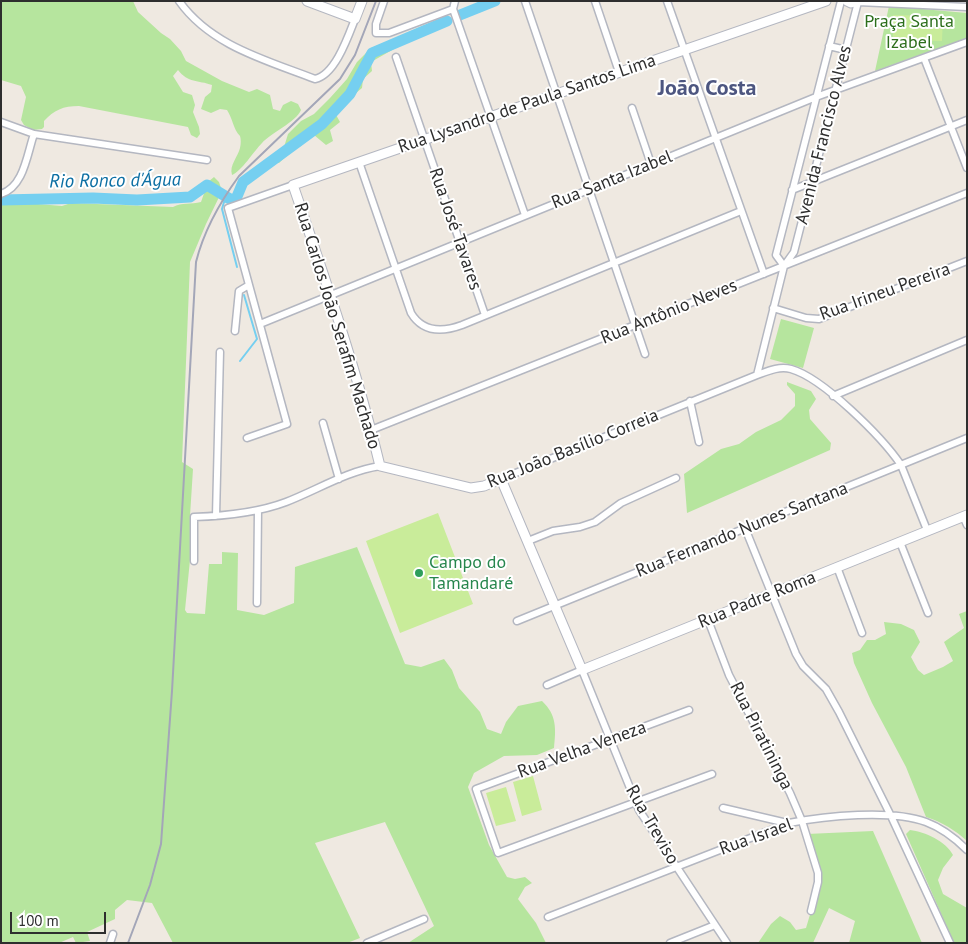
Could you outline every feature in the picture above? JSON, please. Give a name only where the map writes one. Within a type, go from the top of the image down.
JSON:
[{"type":"street","points":[[179,1],[200,25],[215,36],[240,49],[315,79],[328,72],[336,61],[362,1]]},
{"type":"street","points":[[307,1],[355,20]]},
{"type":"street","points":[[384,1],[375,27],[376,32],[380,34],[389,33],[453,9]]},
{"type":"street","points":[[455,1],[453,9],[525,216]]},
{"type":"street","points":[[525,1],[555,94],[645,354]]},
{"type":"street","points":[[595,1],[619,72]]},
{"type":"street","points":[[667,1],[764,274]]},
{"type":"street","name":"Rua Lysandro de Paula Santos Lima","points":[[249,285],[228,208],[826,1]]},
{"type":"street","name":"Avenida Francisco Alves","points":[[784,266],[776,255],[841,1]]},
{"type":"street","points":[[847,1],[851,3],[859,1],[967,7]]},
{"type":"street","name":"Avenida Francisco Alves","points":[[757,374],[784,266],[794,252],[859,1]]},
{"type":"street","name":"Rua Santa Izabel","points":[[260,324],[816,97],[967,42]]},
{"type":"street","points":[[829,46],[846,50]]},
{"type":"street","name":"Rua José Tavares","points":[[396,57],[485,315]]},
{"type":"street","points":[[924,58],[967,168]]},
{"type":"street","points":[[632,108],[651,164]]},
{"type":"street","points":[[792,190],[967,120]]},
{"type":"street","points":[[1,122],[34,134],[207,160]]},
{"type":"street","points":[[1,194],[8,192],[18,181],[34,134]]},
{"type":"street","points":[[359,162],[411,314],[426,328],[440,330],[454,328],[741,211]]},
{"type":"street","name":"Rua Carlos João Serafim Machado","points":[[293,185],[331,295],[380,466]]},
{"type":"street","name":"Rua Antônio Neves","points":[[371,430],[967,194]]},
{"type":"street","name":"Rua Irineu Pereira","points":[[773,308],[806,318],[819,319],[967,261]]},
{"type":"street","points":[[235,331],[239,291],[249,285],[287,424],[247,438]]},
{"type":"street","points":[[833,396],[967,340]]},
{"type":"street","points":[[216,516],[220,352]]},
{"type":"street","name":"Rua João Basílio Correia","points":[[194,561],[194,517],[258,510],[284,503],[360,470],[380,466],[471,488],[484,486],[690,401],[776,368],[789,369],[811,379],[876,435],[901,465],[927,530]]},
{"type":"street","points":[[690,401],[699,442]]},
{"type":"street","points":[[323,423],[339,479]]},
{"type":"street","name":"Rua Fernando Nunes Santana","points":[[517,621],[967,438]]},
{"type":"street","points":[[528,542],[553,532],[580,527],[594,522],[621,503],[676,478]]},
{"type":"street","points":[[501,479],[582,670]]},
{"type":"street","points":[[258,510],[258,603]]},
{"type":"street","name":"Rua Padre Roma","points":[[546,685],[927,530],[966,519]]},
{"type":"street","points":[[745,528],[799,660],[830,696],[891,816],[950,943]]},
{"type":"street","points":[[900,542],[928,613]]},
{"type":"street","points":[[837,567],[862,633]]},
{"type":"street","name":"Rua Piratininga","points":[[708,620],[730,675],[802,820],[818,873],[818,882],[811,911]]},
{"type":"street","name":"Rua Treviso","points":[[582,670],[636,802],[727,943]]},
{"type":"street","name":"Rua Velha Veneza","points":[[636,802],[498,853],[476,789],[689,710]]},
{"type":"street","points":[[636,802],[712,774]]},
{"type":"street","points":[[723,808],[788,823]]},
{"type":"street","name":"Rua Israel","points":[[548,917],[788,823],[802,820],[867,815],[918,819],[953,837],[967,850]]},
{"type":"street","points":[[367,943],[424,919]]},
{"type":"street","points":[[670,943],[715,925]]},
{"type":"street","points":[[110,943],[113,934]]},
{"type":"green space","points":[[1,1],[133,1],[138,12],[170,39],[181,51],[186,61],[222,81],[249,92],[257,89],[270,95],[273,109],[280,111],[283,105],[291,101],[298,104],[301,110],[294,119],[262,143],[243,166],[232,175],[231,171],[241,140],[229,113],[227,110],[220,109],[211,113],[201,109],[205,97],[211,92],[212,85],[189,79],[178,70],[173,76],[183,92],[192,95],[195,105],[193,112],[200,134],[197,138],[191,135],[188,127],[79,106],[55,111],[44,121],[42,129],[33,130],[24,125],[21,120],[26,97],[21,86],[1,80]]},
{"type":"green space","name":"Praça Santa Izabel","points":[[889,6],[967,13],[967,38],[875,71]]},
{"type":"green space","points":[[893,15],[943,16],[942,41],[893,40]]},
{"type":"green space","points":[[442,20],[442,26],[408,41],[371,62],[372,71],[363,79],[362,88],[335,113],[340,122],[330,130],[333,141],[326,145],[314,135],[304,140],[301,146],[294,149],[279,163],[275,162],[275,154],[284,147],[288,134],[301,121],[314,114],[330,98],[347,79],[357,62],[371,48]]},
{"type":"green space","points":[[214,177],[219,182],[222,191],[190,262],[182,462],[193,469],[190,516],[192,540],[185,610],[187,613],[205,614],[209,564],[222,564],[222,552],[238,553],[237,610],[264,615],[294,603],[295,567],[357,547],[405,664],[421,667],[444,659],[452,670],[459,688],[480,712],[487,729],[501,734],[506,722],[518,706],[542,701],[553,717],[554,748],[537,755],[504,756],[474,773],[468,787],[489,845],[507,877],[515,879],[525,877],[532,883],[525,887],[518,899],[536,923],[546,943],[408,943],[434,926],[385,822],[315,843],[360,938],[347,943],[173,943],[152,903],[127,900],[115,910],[115,919],[87,932],[90,941],[76,943],[73,937],[59,943],[3,943],[1,940],[1,201],[62,206],[71,203],[173,207],[201,202],[208,182]]},
{"type":"green space","points":[[781,319],[814,328],[803,368],[770,359]]},
{"type":"green space","points":[[787,382],[811,391],[816,399],[809,410],[810,419],[831,443],[830,450],[687,513],[684,474],[721,449],[739,444],[756,432],[781,420],[795,406],[795,394],[787,385]]},
{"type":"green space","name":"Campo do Tamandaré","points":[[438,513],[473,604],[400,633],[366,541]]},
{"type":"green space","points":[[967,611],[967,841],[948,827],[926,817],[906,767],[872,703],[854,663],[852,653],[860,650],[867,640],[875,640],[886,634],[884,622],[901,624],[914,630],[920,642],[911,657],[918,670],[924,675],[953,661],[944,642],[964,628],[959,614]]},
{"type":"green space","points":[[533,776],[542,810],[522,816],[513,782]]},
{"type":"green space","points":[[506,787],[516,821],[496,826],[486,793]]},
{"type":"green space","points":[[910,830],[940,841],[953,855],[943,868],[938,880],[943,894],[967,908],[967,943],[954,943],[906,834]]},
{"type":"green space","points":[[873,831],[922,943],[849,943],[855,921],[829,908],[813,943],[758,943],[771,924],[780,916],[790,922],[796,930],[806,928],[820,881],[807,834]]},
{"type":"waterway","name":"Rio Ronco d'Água","points":[[460,15],[495,1]]},
{"type":"waterway","name":"Rio Ronco d'Água","points":[[1,200],[93,198],[137,200],[190,197],[207,185],[230,199],[236,199],[243,182],[322,124],[350,94],[372,53],[447,21]]},
{"type":"waterway","points":[[230,199],[224,202],[222,209],[237,267]]},
{"type":"waterway","points":[[240,361],[257,339],[244,295]]},
{"type":"railway","points":[[128,943],[150,885],[161,844],[172,691],[196,262],[199,250],[213,217],[239,176],[340,79],[355,55],[376,1]]},
{"type":"place","name":"Campo do Tamandaré","points":[[419,573]]},
{"type":"district","name":"João Costa","points":[[707,89]]}]
